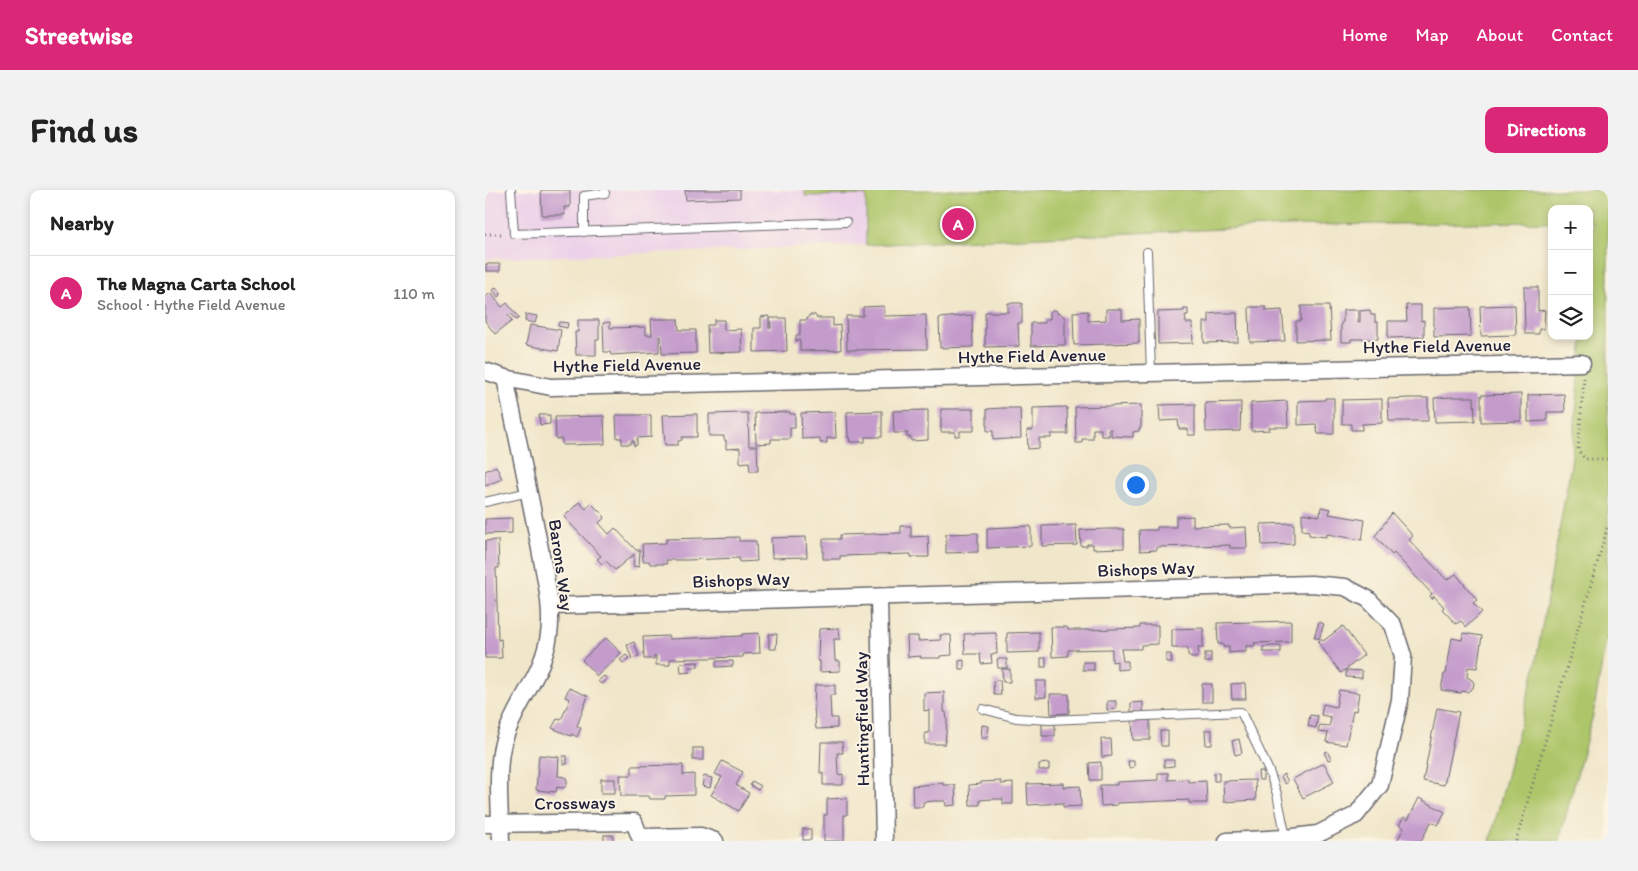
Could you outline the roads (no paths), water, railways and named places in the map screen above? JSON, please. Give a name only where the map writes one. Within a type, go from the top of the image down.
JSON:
[{"type":"street","name":"Hythe Field Avenue","points":[[485,371],[505,378],[551,387],[1582,363]]},
{"type":"street","name":"Barons Way","points":[[501,841],[493,824],[503,743],[516,712],[538,673],[549,636],[550,606],[505,378]]},
{"type":"street","name":"Bishops Way","points":[[550,606],[1311,584],[1345,587],[1368,599],[1393,625],[1403,656],[1401,700],[1380,785],[1356,815],[1318,834],[1286,838],[1227,841]]},
{"type":"street","name":"Huntingfield Way","points":[[879,596],[884,841]]},
{"type":"street","name":"Crossways","points":[[493,824],[634,822],[641,837],[701,836],[715,841]]},
{"type":"lane","points":[[511,190],[514,234],[846,222]]},
{"type":"lane","points":[[584,232],[584,196],[605,193]]},
{"type":"lane","points":[[1147,252],[1151,373]]},
{"type":"lane","points":[[485,502],[529,492]]},
{"type":"lane","points":[[983,709],[1016,718],[1049,720],[1241,712],[1269,771],[1277,794],[1286,838]]},
{"type":"place","name":"The Magna Carta School","points":[[958,224]]}]
